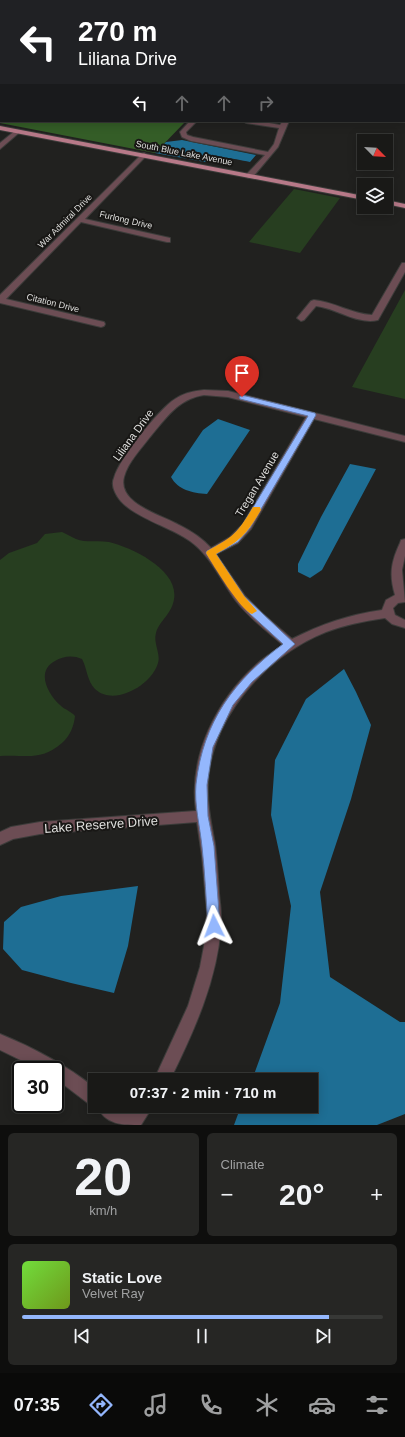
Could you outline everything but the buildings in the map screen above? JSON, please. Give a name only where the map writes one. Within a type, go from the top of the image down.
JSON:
[{"type":"main road","name":"South Blue Lake Avenue","points":[[0,128],[357,197]]},
{"type":"main road","points":[[393,203],[405,206]]},
{"type":"street","points":[[193,122],[184,132],[184,136],[191,139],[269,154]]},
{"type":"street","points":[[251,122],[282,128]]},
{"type":"street","points":[[249,176],[276,147],[285,122]]},
{"type":"street","points":[[0,147],[18,132]]},
{"type":"street","name":"War Admiral Drive","points":[[0,300],[144,155]]},
{"type":"street","name":"Furlong Drive","points":[[81,220],[167,240]]},
{"type":"street","points":[[301,318],[314,303],[331,306],[368,318],[375,318],[405,265]]},
{"type":"street","name":"Citation Drive","points":[[0,300],[101,324]]},
{"type":"street","name":"Liliana Drive","points":[[290,644],[253,612],[241,598],[210,553],[196,540],[178,528],[132,506],[121,495],[118,480],[124,466],[167,409],[177,400],[191,394],[215,392],[228,394],[405,439]]},
{"type":"street","name":"Tregan Avenue","points":[[210,553],[234,540],[247,526],[312,415]]},
{"type":"street","points":[[405,543],[397,562],[395,578],[403,598],[395,599],[388,604],[387,613],[394,621],[405,624]]},
{"type":"street","points":[[166,1073],[185,1034],[204,982],[214,926],[208,846],[203,816],[202,785],[208,747],[229,702],[248,679],[270,659],[290,644],[312,632],[345,621],[374,614],[387,613]]},
{"type":"street","name":"Lake Reserve Drive","points":[[0,839],[11,833],[40,828],[203,816]]},
{"type":"street","points":[[0,1042],[38,1059],[71,1079],[88,1092]]},
{"type":"street","points":[[114,1113],[130,1125],[139,1113]]},
{"type":"green space","points":[[0,122],[185,122],[155,153]]},
{"type":"green space","points":[[294,189],[340,198],[300,253],[249,242]]},
{"type":"green space","points":[[405,290],[405,399],[352,387]]},
{"type":"green space","points":[[62,532],[80,540],[109,542],[130,549],[152,562],[162,570],[169,579],[174,588],[174,599],[171,609],[160,625],[155,637],[159,660],[154,671],[140,686],[131,691],[112,696],[103,694],[92,686],[82,659],[68,657],[55,661],[49,665],[46,670],[46,682],[55,700],[75,716],[73,727],[69,734],[62,743],[47,753],[32,756],[0,756],[0,560],[9,553],[37,543],[45,534]]},
{"type":"water","points":[[182,140],[256,155],[250,162],[215,158],[205,162],[155,153],[166,142]]},
{"type":"water","points":[[218,419],[250,430],[207,494],[186,490],[177,485],[171,477],[203,430]]},
{"type":"water","points":[[350,464],[376,469],[322,570],[310,578],[298,572],[298,564],[321,517]]},
{"type":"water","points":[[344,669],[371,725],[351,799],[320,892],[330,977],[400,1022],[405,1022],[405,1114],[377,1125],[234,1125],[238,1113],[318,1113],[318,1073],[255,1073],[280,1003],[291,906],[271,815],[275,760],[306,699]]},
{"type":"water","points":[[138,886],[128,946],[114,993],[22,970],[3,949],[4,922],[21,907],[61,896]]},
{"type":"slow traffic","points":[[252,611],[241,598],[210,553],[234,540],[247,526],[257,510]]},
{"type":"route","points":[[214,926],[208,846],[203,816],[202,785],[208,747],[229,702],[248,679],[270,659],[290,644],[253,612],[241,598],[210,553],[234,540],[247,526],[312,415],[242,397]]}]
